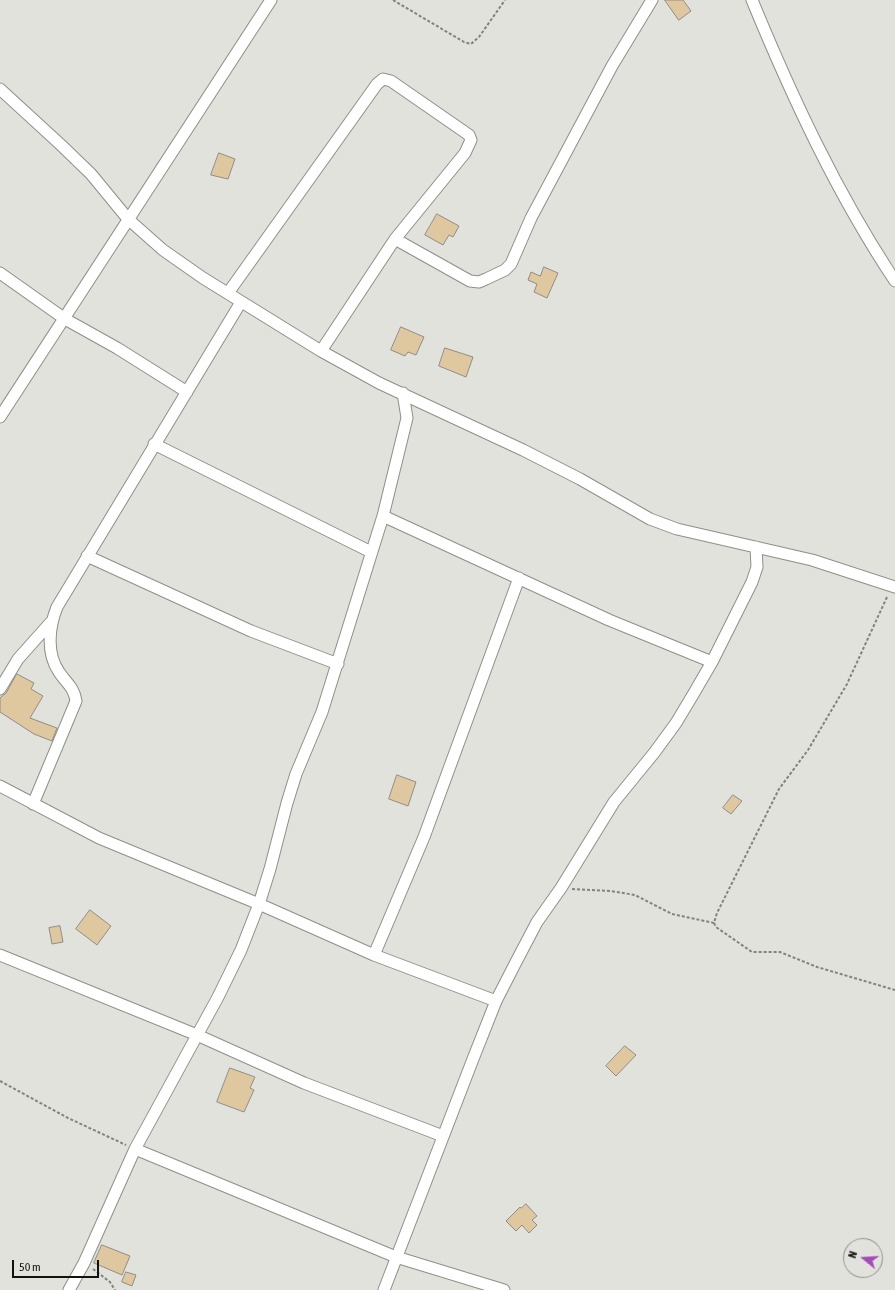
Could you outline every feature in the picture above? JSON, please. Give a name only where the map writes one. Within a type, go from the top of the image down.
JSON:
[{"type":"street","points":[[0,417],[271,0]]},
{"type":"street","points":[[395,239],[470,281],[478,282],[505,270],[511,264],[531,218],[612,66],[652,0]]},
{"type":"street","points":[[752,0],[778,62],[844,196],[895,282]]},
{"type":"street","points":[[228,293],[377,84],[383,79],[391,80],[469,135],[471,140],[465,152],[395,239],[321,351]]},
{"type":"street","points":[[0,89],[75,158],[128,219],[163,250],[240,302],[321,351],[379,383],[403,393],[580,479],[650,519],[677,529],[812,560],[894,587]]},
{"type":"street","points":[[0,273],[65,319],[117,348],[187,392]]},
{"type":"street","points":[[0,689],[18,659],[51,622],[57,607],[240,302]]},
{"type":"street","points":[[69,1290],[84,1263],[135,1149],[241,950],[259,904],[292,789],[322,712],[338,664],[382,516],[407,418],[403,393]]},
{"type":"street","points":[[154,444],[371,552]]},
{"type":"street","points":[[382,516],[609,620],[712,662]]},
{"type":"street","points":[[384,1290],[496,1001],[537,922],[561,888],[614,802],[654,753],[676,723],[712,662],[752,582],[757,567],[756,547]]},
{"type":"street","points":[[88,556],[251,631],[338,664]]},
{"type":"street","points":[[374,955],[427,830],[519,578]]},
{"type":"street","points":[[33,804],[76,701],[75,691],[59,673],[54,662],[51,648],[51,622]]},
{"type":"street","points":[[0,786],[99,838],[259,904],[374,955],[496,1001]]},
{"type":"street","points":[[0,955],[197,1035],[304,1083],[443,1136]]},
{"type":"street","points":[[135,1149],[396,1257],[504,1290]]},
{"type":"path","points":[[393,0],[464,42],[471,44],[479,37],[505,0]]},
{"type":"path","points":[[714,923],[717,913],[779,789],[808,750],[847,684],[894,587]]},
{"type":"path","points":[[561,888],[611,891],[635,895],[676,916],[714,923],[716,927],[752,952],[780,952],[817,967],[895,990]]},
{"type":"path","points":[[0,1081],[68,1118],[135,1149]]},
{"type":"path","points":[[84,1263],[110,1282],[115,1290]]},
{"type":"building","points":[[665,0],[683,0],[691,11],[679,20]]},
{"type":"building","points":[[219,153],[235,159],[228,179],[211,175]]},
{"type":"building","points":[[437,214],[459,226],[453,237],[449,235],[443,245],[425,235]]},
{"type":"building","points":[[544,267],[558,273],[547,298],[534,292],[537,284],[528,280],[531,272],[540,276]]},
{"type":"building","points":[[401,327],[424,337],[416,355],[408,352],[405,356],[391,350]]},
{"type":"building","points":[[445,348],[473,357],[466,377],[439,366]]},
{"type":"building","points":[[17,674],[34,683],[31,689],[43,696],[30,718],[57,728],[52,741],[34,734],[0,712],[0,698],[6,693]]},
{"type":"building","points":[[397,775],[416,782],[408,806],[389,799]]},
{"type":"building","points":[[733,795],[742,801],[731,814],[723,808]]},
{"type":"building","points":[[90,910],[111,926],[97,945],[76,929]]},
{"type":"building","points":[[60,926],[63,942],[52,944],[49,928]]},
{"type":"building","points":[[625,1046],[636,1055],[616,1076],[606,1066]]},
{"type":"building","points":[[230,1068],[255,1077],[250,1088],[254,1090],[244,1112],[217,1102]]},
{"type":"building","points":[[526,1204],[537,1216],[532,1220],[537,1225],[529,1233],[522,1225],[516,1231],[506,1221],[520,1207],[521,1208]]},
{"type":"building","points":[[102,1245],[130,1256],[122,1275],[94,1263]]},
{"type":"building","points":[[126,1272],[136,1275],[132,1286],[122,1282]]}]
